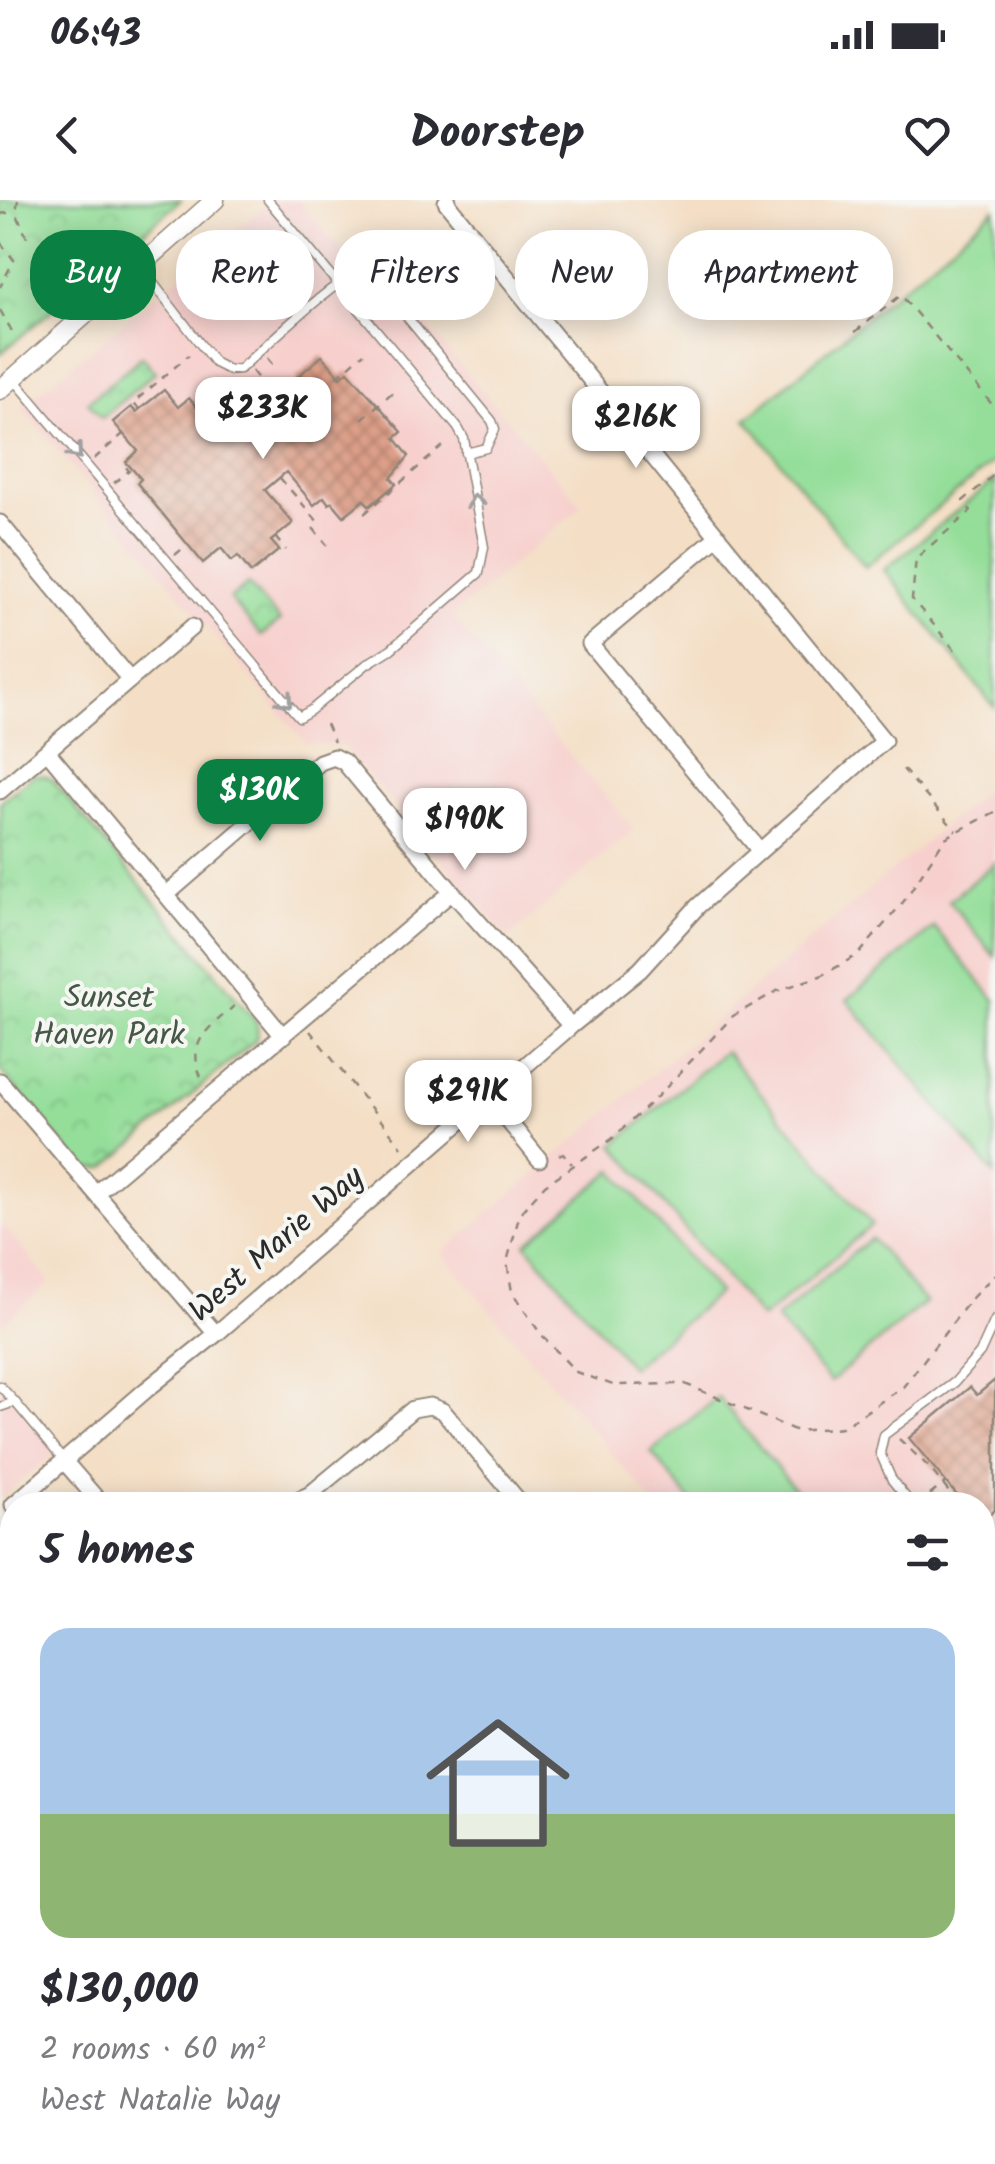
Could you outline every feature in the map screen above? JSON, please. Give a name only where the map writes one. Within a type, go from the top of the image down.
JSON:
[{"type":"street","points":[[156,252],[215,200]]},
{"type":"street","points":[[448,200],[718,536],[590,644],[760,851]]},
{"type":"street","points":[[7,384],[79,320]]},
{"type":"street","points":[[0,523],[130,680]]},
{"type":"street","name":"West Marie Way","points":[[28,1492],[640,970],[698,906],[884,742],[718,536]]},
{"type":"street","points":[[0,550],[13,539]]},
{"type":"street","points":[[0,791],[192,628]]},
{"type":"street","points":[[47,751],[283,1036]]},
{"type":"street","points":[[166,895],[335,752],[571,1026]]},
{"type":"street","points":[[96,1194],[452,892]]},
{"type":"street","points":[[0,1081],[216,1334]]},
{"type":"street","points":[[489,1097],[539,1159]]},
{"type":"street","points":[[312,1492],[414,1409],[430,1406],[443,1411],[511,1492]]},
{"type":"street","points":[[64,1461],[91,1492]]},
{"type":"lane","points":[[268,200],[334,280]]},
{"type":"lane","points":[[156,287],[215,363],[229,370],[240,369],[334,287]]},
{"type":"lane","points":[[7,384],[300,717],[391,649],[480,573],[484,547],[464,438],[367,320]]},
{"type":"lane","points":[[409,320],[492,421],[494,430],[486,448],[466,453]]},
{"type":"lane","points":[[902,1492],[880,1452],[884,1434],[955,1382],[980,1353],[995,1320]]},
{"type":"lane","points":[[0,1386],[64,1461]]},
{"type":"lane","points":[[0,1407],[14,1402]]},
{"type":"path","points":[[18,200],[16,212],[30,245]]},
{"type":"path","points":[[0,214],[16,212]]},
{"type":"path","points":[[0,242],[14,260],[0,287]]},
{"type":"path","points":[[855,332],[901,295],[995,408]]},
{"type":"path","points":[[0,310],[14,335]]},
{"type":"path","points":[[337,377],[364,353]]},
{"type":"path","points":[[140,410],[133,403],[189,355]]},
{"type":"path","points":[[228,384],[231,420],[239,430]]},
{"type":"path","points":[[362,418],[395,390]]},
{"type":"path","points":[[92,460],[123,434]]},
{"type":"path","points":[[364,514],[443,446]]},
{"type":"path","points":[[113,484],[130,471],[128,465]]},
{"type":"path","points":[[955,650],[912,598],[916,558],[971,511],[962,502],[995,474]]},
{"type":"path","points":[[280,478],[318,523]]},
{"type":"path","points":[[312,528],[327,545]]},
{"type":"path","points":[[276,537],[286,550]]},
{"type":"path","points":[[174,556],[188,544]]},
{"type":"path","points":[[326,724],[335,752]]},
{"type":"path","points":[[903,769],[957,832]]},
{"type":"path","points":[[995,812],[945,838],[904,902],[859,954],[733,1016],[612,1139],[545,1185],[520,1213],[506,1262],[512,1292],[540,1333],[576,1372],[613,1385],[685,1384],[797,1430],[844,1427],[903,1387],[995,1274]]},
{"type":"path","points":[[201,1076],[197,1044],[202,1034],[234,1006]]},
{"type":"path","points":[[310,1030],[402,1147]]},
{"type":"path","points":[[560,1155],[563,1152],[573,1165]]},
{"type":"path","points":[[898,1438],[929,1466],[950,1492]]},
{"type":"path","points":[[935,1492],[944,1484]]},
{"type":"shaded area","points":[[272,200],[298,200],[334,243],[334,320],[423,320],[582,506],[452,616],[633,829],[508,938],[343,746],[306,743],[21,407],[126,320],[156,320],[156,296],[176,279],[176,320],[314,320],[314,230],[236,230]]},
{"type":"shaded area","points":[[995,783],[995,1492],[644,1492],[442,1253]]},
{"type":"shaded area","points":[[0,1222],[50,1282],[0,1326]]},
{"type":"shaded area","points":[[0,1372],[62,1447],[8,1492],[0,1492]]},
{"type":"green space","points":[[0,200],[181,200],[146,230],[30,230],[30,320],[40,320],[0,354]]},
{"type":"green space","points":[[995,209],[995,461],[865,567],[746,419],[863,320],[893,320],[893,295]]},
{"type":"green space","points":[[142,356],[155,372],[102,418],[88,402]]},
{"type":"green space","points":[[995,480],[995,708],[884,570]]},
{"type":"green space","points":[[248,584],[280,621],[261,636],[230,599]]},
{"type":"green space","name":"Sunset Haven Park","points":[[34,775],[52,780],[257,1026],[255,1041],[105,1168],[86,1168],[78,1162],[0,1070],[0,802]]},
{"type":"green space","points":[[995,863],[995,957],[949,901]]},
{"type":"green space","points":[[934,927],[995,1000],[994,1174],[847,1000]]},
{"type":"green space","points":[[725,1051],[872,1225],[761,1319],[614,1145]]},
{"type":"green space","points":[[613,1170],[718,1293],[631,1367],[526,1244]]},
{"type":"green space","points":[[871,1238],[925,1302],[830,1382],[776,1319]]},
{"type":"green space","points":[[718,1397],[797,1492],[683,1492],[651,1452]]},
{"type":"building","points":[[322,356],[341,377],[348,371],[402,432],[395,438],[409,456],[391,478],[396,484],[370,506],[364,500],[344,516],[324,497],[314,505],[286,472],[265,490],[293,523],[271,541],[279,550],[251,573],[238,556],[232,561],[221,548],[203,563],[137,483],[141,479],[126,462],[138,451],[113,422],[131,407],[136,412],[164,390],[178,407],[189,398],[226,443],[276,405],[299,382],[296,378]]},
{"type":"building","points":[[995,1380],[995,1492],[954,1492],[909,1438],[970,1387],[977,1395]]}]
